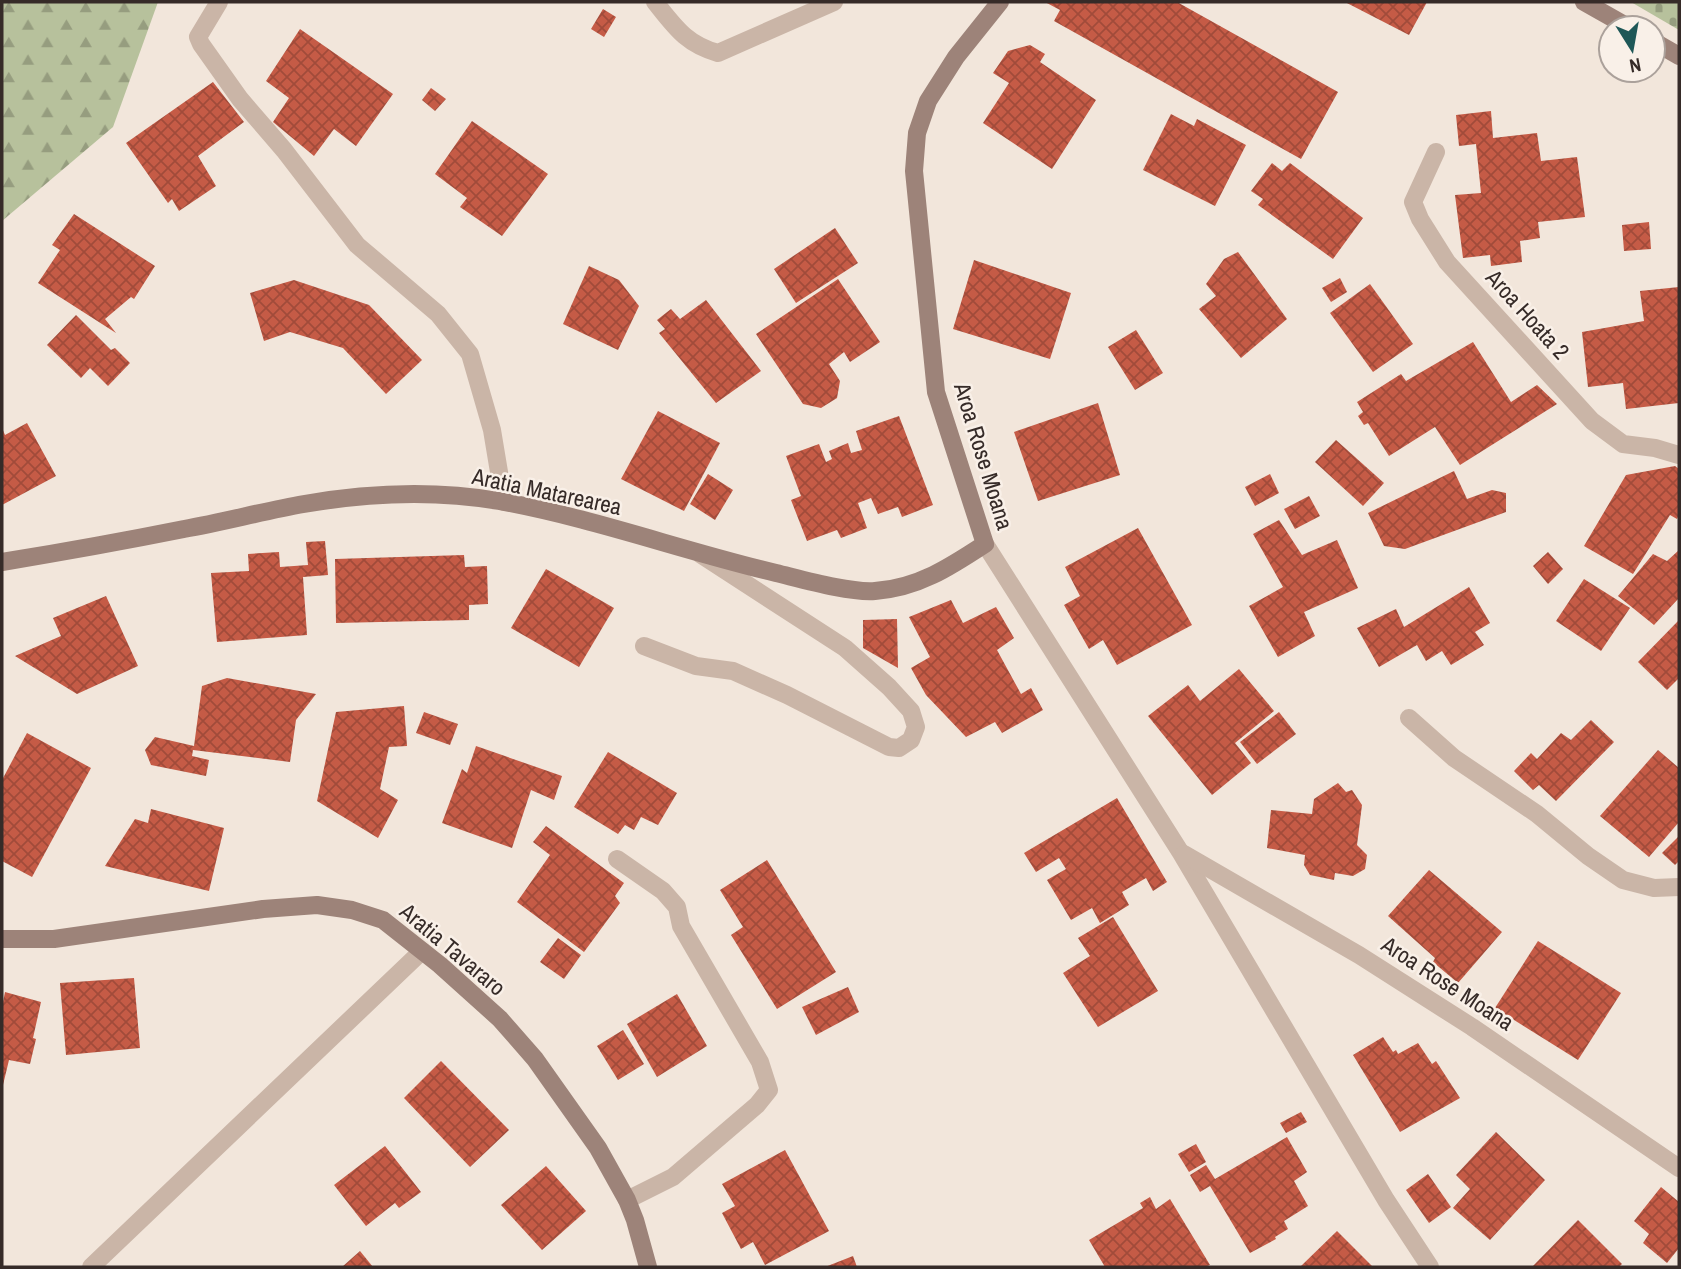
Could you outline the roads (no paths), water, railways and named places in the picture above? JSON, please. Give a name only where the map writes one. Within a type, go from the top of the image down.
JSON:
[{"type":"main road","points":[[1584,2],[1605,14]]},
{"type":"main road","name":"Aroa Rose Moana","points":[[985,544],[936,393],[914,171],[917,133],[928,101],[994,5]]},
{"type":"main road","name":"Aratia Matarearea","points":[[2,562],[185,529],[304,504],[384,494],[450,496],[504,502],[819,583],[873,592],[912,584],[939,574],[985,544]]},
{"type":"main road","name":"Aratia Tavararo","points":[[2,939],[54,939],[263,909],[317,905],[352,910],[383,920],[500,1019],[536,1059],[598,1148],[627,1200],[648,1267]]},
{"type":"street","points":[[219,2],[198,37],[240,99],[284,150],[337,222],[358,245],[438,314],[470,354],[492,430],[504,502]]},
{"type":"street","points":[[655,2],[680,33],[698,48],[718,53],[834,2]]},
{"type":"street","name":"Aroa Hoata 2","points":[[1436,152],[1413,202],[1420,219],[1447,262],[1592,421],[1623,444],[1655,448],[1679,455]]},
{"type":"street","name":"Aroa Rose Moana","points":[[985,544],[1181,852],[1386,1200],[1430,1267]]},
{"type":"street","points":[[643,646],[696,666],[733,671],[889,747],[899,748],[911,740],[916,727],[911,711],[845,648],[697,552]]},
{"type":"street","points":[[1409,718],[1454,758],[1537,814],[1588,856],[1623,880],[1654,888],[1679,887]]},
{"type":"street","name":"Aroa Rose Moana","points":[[1181,852],[1371,962],[1472,1027],[1679,1168]]},
{"type":"street","points":[[617,859],[663,891],[677,907],[681,926],[761,1062],[769,1090],[757,1105],[673,1177],[627,1200]]},
{"type":"street","points":[[91,1267],[422,951]]}]
